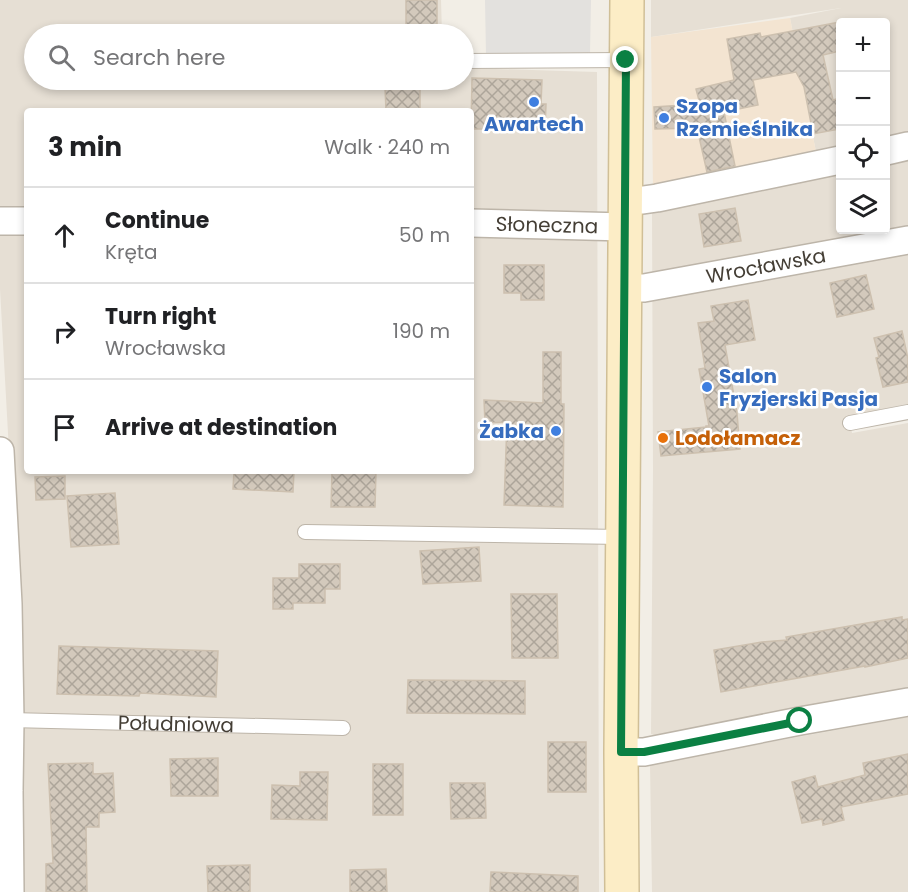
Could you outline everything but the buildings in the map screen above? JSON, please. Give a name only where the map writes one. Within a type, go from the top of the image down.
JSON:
[{"type":"street","points":[[622,892],[622,537],[627,0]]},
{"type":"street","points":[[890,150],[908,146]]},
{"type":"street","points":[[625,214],[643,200],[836,161]]},
{"type":"street","name":"Słoneczna","points":[[474,223],[625,214]]},
{"type":"street","points":[[0,221],[24,221]]},
{"type":"street","name":"Wrocławska","points":[[624,288],[644,288],[908,240]]},
{"type":"street","points":[[0,451],[7,593],[5,686],[10,720],[10,892]]},
{"type":"street","points":[[621,752],[644,752],[908,702]]},
{"type":"lane","points":[[474,61],[626,60]]},
{"type":"lane","points":[[850,423],[908,412]]},
{"type":"lane","points":[[305,532],[622,537]]},
{"type":"lane","name":"Południowa","points":[[10,720],[343,728]]},
{"type":"shaded area","points":[[0,0],[441,0],[442,24],[24,24],[24,90],[474,90],[474,68],[597,72],[599,892],[20,892],[22,685],[0,289]]},
{"type":"shaded area","points":[[485,0],[591,0],[590,54],[486,56]]},
{"type":"shaded area","points":[[651,0],[908,0],[908,135],[890,138],[890,18],[836,18],[836,149],[816,152],[790,18],[841,8],[651,37]]},
{"type":"shaded area","points":[[790,18],[816,152],[653,190],[651,37]]},
{"type":"shaded area","points":[[908,155],[908,404],[849,416],[852,433],[908,423],[908,691],[657,736],[651,734],[652,212],[836,171],[836,234],[890,234],[890,159]]},
{"type":"shaded area","points":[[908,717],[908,892],[652,892],[650,764]]},
{"type":"place","name":"Awartech","points":[[534,102]]},
{"type":"place","name":"Szopa Rzemieślnika","points":[[664,118]]},
{"type":"place","name":"Salon Fryzjerski Pasja","points":[[707,387]]},
{"type":"place","name":"Żabka","points":[[556,431]]},
{"type":"place","name":"Lodołamacz","points":[[663,438]]},
{"type":"route","points":[[626,60],[621,752],[644,752],[800,721]]}]
